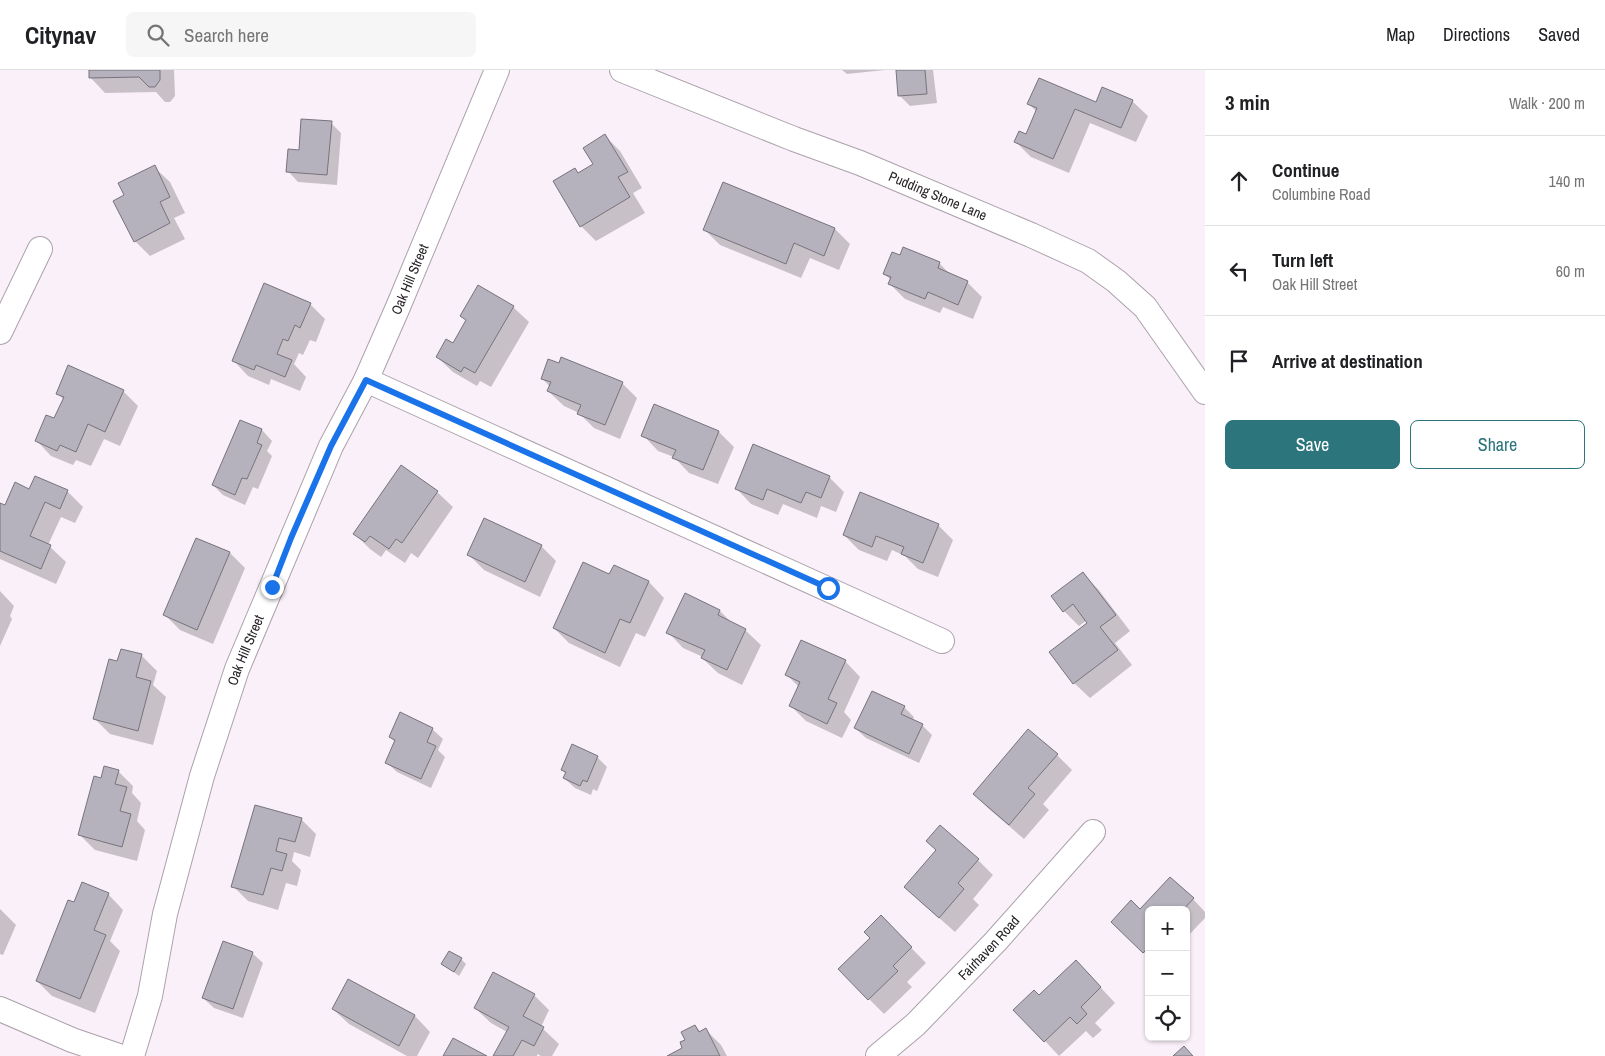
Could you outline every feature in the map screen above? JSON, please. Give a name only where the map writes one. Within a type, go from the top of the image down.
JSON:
[{"type":"street","name":"Oak Hill Street","points":[[132,1056],[150,996],[165,914],[202,776],[237,670],[331,446],[366,380],[497,70]]},
{"type":"street","name":"Pudding Stone Lane","points":[[622,70],[860,164],[1031,235],[1088,261],[1116,281],[1145,307],[1205,392]]},
{"type":"street","points":[[0,332],[40,249]]},
{"type":"street","points":[[366,380],[942,641]]},
{"type":"street","name":"Fairhaven Road","points":[[878,1056],[916,1024],[996,941],[1093,832]]},
{"type":"street","points":[[0,1009],[72,1040],[119,1056]]},
{"type":"building","points":[[89,70],[160,70],[160,80],[155,87],[149,87],[139,77],[89,78]]},
{"type":"building","points":[[896,70],[925,70],[927,94],[898,96]]},
{"type":"building","points":[[1039,78],[1096,102],[1102,87],[1133,100],[1121,128],[1075,109],[1053,159],[1014,142],[1019,131],[1026,134],[1037,108],[1027,104]]},
{"type":"building","points":[[301,119],[332,121],[327,175],[286,172],[288,149],[299,150]]},
{"type":"building","points":[[605,134],[628,172],[618,177],[630,197],[580,227],[553,181],[575,168],[578,173],[593,164],[583,148]]},
{"type":"building","points":[[155,165],[170,197],[160,202],[170,223],[134,242],[113,201],[124,195],[118,183]]},
{"type":"building","points":[[723,182],[835,228],[824,256],[794,243],[786,264],[703,230]]},
{"type":"building","points":[[903,247],[940,262],[938,268],[968,281],[958,305],[928,292],[925,299],[888,284],[891,277],[883,274],[892,252],[900,255]]},
{"type":"building","points":[[264,283],[311,303],[300,328],[295,325],[288,341],[283,339],[277,354],[292,360],[285,377],[256,365],[254,370],[232,361]]},
{"type":"building","points":[[478,285],[514,306],[475,373],[464,367],[461,372],[436,357],[446,339],[453,343],[466,320],[460,316]]},
{"type":"building","points":[[561,357],[623,382],[605,425],[577,414],[581,405],[547,391],[551,382],[541,379],[548,359],[559,363]]},
{"type":"building","points":[[68,365],[124,390],[105,432],[88,424],[76,452],[60,445],[57,451],[35,441],[46,415],[54,418],[64,397],[56,394]]},
{"type":"building","points":[[654,404],[719,431],[703,470],[672,458],[676,450],[641,436]]},
{"type":"building","points":[[240,420],[262,429],[257,443],[262,445],[247,479],[242,478],[235,495],[212,485]]},
{"type":"building","points":[[753,444],[830,476],[821,498],[806,492],[801,503],[767,489],[763,500],[735,489]]},
{"type":"building","points":[[401,465],[438,491],[402,543],[396,539],[389,549],[370,536],[365,542],[353,534]]},
{"type":"building","points":[[35,476],[68,490],[60,509],[45,502],[30,536],[51,545],[41,569],[0,551],[0,503],[5,505],[15,482],[29,489]]},
{"type":"building","points":[[860,492],[939,524],[923,563],[901,554],[904,547],[876,536],[872,547],[843,535]]},
{"type":"building","points":[[484,518],[542,545],[525,582],[467,555]]},
{"type":"building","points":[[196,538],[230,552],[197,630],[163,615]]},
{"type":"building","points":[[583,562],[609,574],[614,565],[649,581],[630,623],[620,619],[605,653],[553,628]]},
{"type":"building","points":[[1083,572],[1116,615],[1100,627],[1118,650],[1073,684],[1049,652],[1087,623],[1073,604],[1063,612],[1051,596]]},
{"type":"building","points":[[685,593],[720,610],[718,615],[746,629],[727,670],[701,658],[705,650],[666,633]]},
{"type":"building","points":[[801,640],[846,660],[828,699],[837,703],[827,724],[789,706],[800,682],[785,675]]},
{"type":"building","points":[[121,649],[142,654],[136,677],[151,681],[138,731],[93,719],[109,659],[117,661]]},
{"type":"building","points":[[872,691],[905,706],[901,714],[923,724],[909,754],[854,728]]},
{"type":"building","points":[[400,712],[433,728],[427,742],[436,746],[421,779],[385,763],[395,740],[389,737]]},
{"type":"building","points":[[1028,729],[1058,754],[1028,788],[1035,794],[1009,825],[973,794]]},
{"type":"building","points":[[572,744],[598,756],[587,782],[583,780],[580,786],[563,778],[566,772],[561,770]]},
{"type":"building","points":[[104,766],[119,770],[115,784],[127,787],[120,811],[131,814],[122,847],[78,835],[94,776],[101,778]]},
{"type":"building","points":[[255,805],[302,818],[295,842],[279,838],[276,851],[287,854],[282,871],[271,868],[263,895],[231,887]]},
{"type":"building","points":[[940,825],[979,859],[958,883],[964,889],[939,918],[904,887],[936,850],[926,841]]},
{"type":"building","points":[[1170,877],[1194,898],[1187,906],[1145,906],[1145,951],[1143,953],[1111,922],[1131,900],[1140,909]]},
{"type":"building","points":[[82,882],[109,893],[94,930],[106,935],[80,999],[36,981],[68,900],[74,902]]},
{"type":"building","points":[[881,915],[912,947],[893,966],[898,971],[868,1000],[838,969],[870,938],[864,932]]},
{"type":"building","points":[[223,941],[253,952],[233,1009],[202,998]]},
{"type":"building","points":[[449,951],[462,958],[454,972],[441,964]]},
{"type":"building","points":[[1076,960],[1101,987],[1081,1007],[1087,1014],[1077,1024],[1070,1017],[1044,1042],[1013,1010],[1034,990],[1039,995]]},
{"type":"building","points":[[493,972],[535,994],[523,1016],[544,1027],[534,1046],[522,1040],[513,1056],[493,1056],[509,1027],[474,1008]]},
{"type":"building","points":[[348,979],[415,1015],[399,1046],[332,1009]]},
{"type":"building","points":[[695,1025],[699,1032],[706,1028],[720,1056],[667,1056],[682,1048],[680,1042],[685,1040],[681,1032]]},
{"type":"building","points":[[453,1038],[487,1056],[443,1056]]},
{"type":"building","points":[[1184,1046],[1193,1056],[1173,1056]]},
{"type":"route","points":[[272,587],[331,446],[366,380],[828,588]]}]
